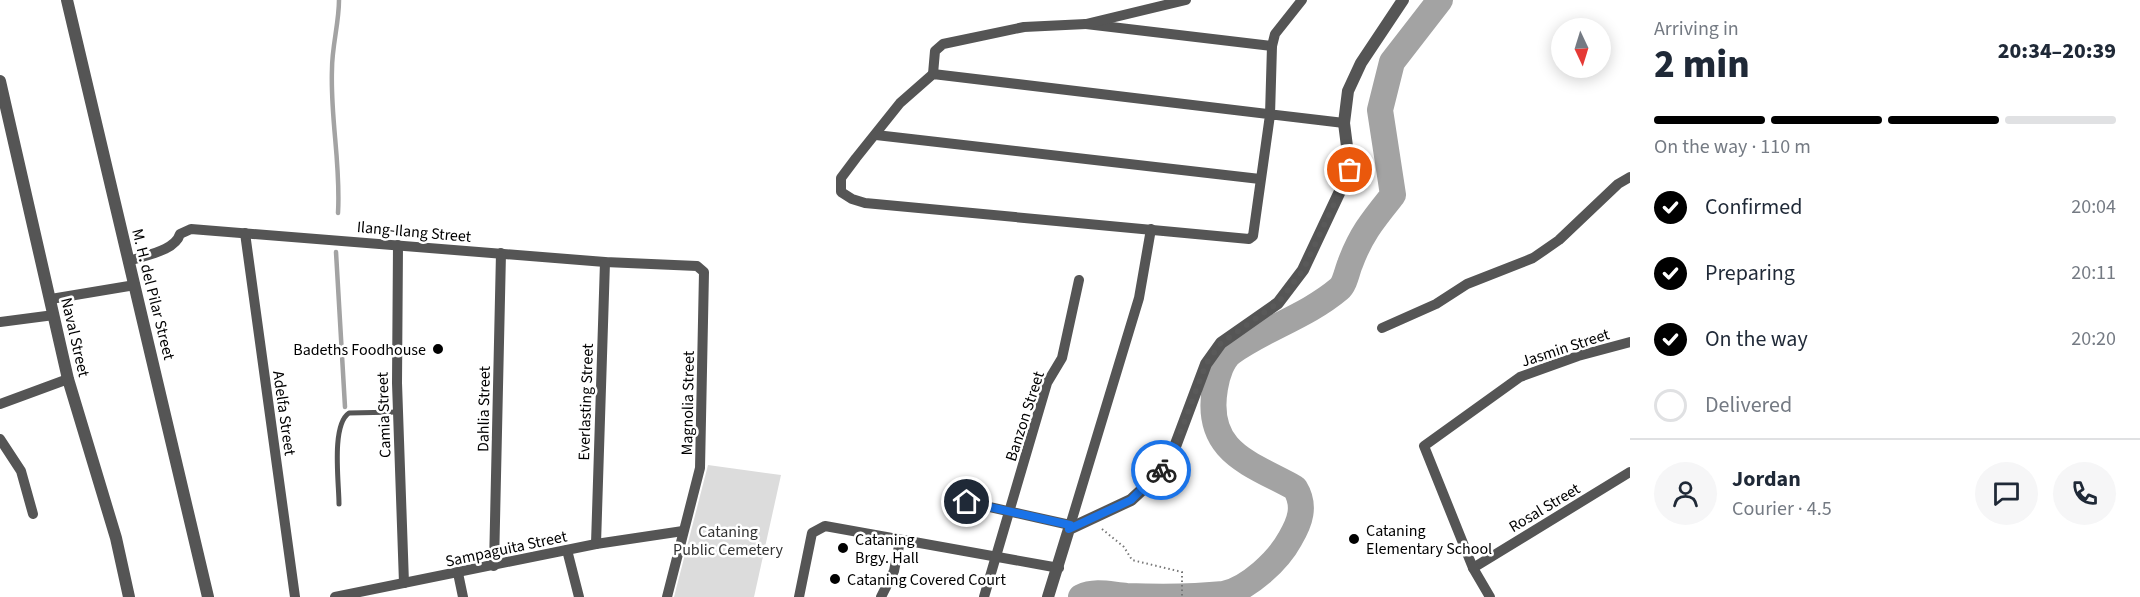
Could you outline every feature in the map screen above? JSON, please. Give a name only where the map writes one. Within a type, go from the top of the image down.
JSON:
[{"type":"street","name":"M. H. del Pilar Street","points":[[66,0],[208,597]]},
{"type":"street","points":[[1086,24],[1186,0]]},
{"type":"street","points":[[1272,46],[1086,24],[1024,27],[943,44],[935,51],[933,74],[900,103],[841,178],[841,192],[852,199],[1249,239],[1254,232],[1270,115],[1272,46],[1275,34],[1302,0]]},
{"type":"street","points":[[967,502],[1070,527],[1131,500],[1156,477],[1173,452],[1206,364],[1221,343],[1278,303],[1303,270],[1350,170],[1344,123],[1347,91],[1361,63],[1403,0]]},
{"type":"street","points":[[933,74],[1344,123]]},
{"type":"street","name":"Naval Street","points":[[0,81],[68,379],[116,538],[129,597]]},
{"type":"street","points":[[876,135],[1260,179]]},
{"type":"street","points":[[1382,328],[1436,304],[1467,284],[1533,258],[1559,240],[1618,184],[1630,177]]},
{"type":"street","name":"Ilang-Ilang Street","points":[[129,261],[167,247],[176,242],[180,234],[191,229],[605,262],[697,266],[704,272]]},
{"type":"street","points":[[1048,597],[1059,568],[1140,298],[1151,229]]},
{"type":"street","name":"Adelfa Street","points":[[245,233],[295,597]]},
{"type":"street","name":"Camia Street","points":[[398,245],[398,412],[404,584]]},
{"type":"street","name":"Dahlia Street","points":[[494,566],[501,253]]},
{"type":"street","name":"Everlasting Street","points":[[596,544],[605,262]]},
{"type":"street","name":"Magnolia Street","points":[[667,597],[700,468],[704,272]]},
{"type":"street","name":"Banzon Street","points":[[984,597],[1047,383],[1062,358],[1079,279]]},
{"type":"street","points":[[51,299],[135,285]]},
{"type":"street","points":[[0,322],[54,315]]},
{"type":"street","name":"Jasmin Street","points":[[1473,568],[1424,446],[1520,377],[1578,356],[1630,342]]},
{"type":"street","points":[[0,404],[68,379]]},
{"type":"street","points":[[0,439],[21,471],[33,513]]},
{"type":"street","name":"Rosal Street","points":[[1473,568],[1630,472]]},
{"type":"street","points":[[799,597],[812,533],[825,526],[1059,568]]},
{"type":"street","name":"Sampaguita Street","points":[[335,597],[596,544],[683,531]]},
{"type":"street","points":[[881,597],[894,571],[900,541]]},
{"type":"street","points":[[567,550],[579,597]]},
{"type":"street","points":[[1473,568],[1490,597]]},
{"type":"street","points":[[458,573],[464,597]]},
{"type":"lane","points":[[339,504],[338,432],[343,417],[350,413],[398,412]]},
{"type":"path","points":[[1090,520],[1124,547],[1132,560],[1182,572],[1182,597]]},
{"type":"green space","name":"Cataning Public Cemetery","points":[[708,465],[781,475],[754,597],[674,597]]},
{"type":"waterway","points":[[338,213],[332,60],[339,0]]},
{"type":"waterway","points":[[1081,597],[1098,593],[1163,597],[1224,594],[1253,580],[1278,556],[1290,539],[1297,526],[1301,508],[1295,488],[1247,462],[1234,453],[1224,441],[1217,427],[1213,410],[1217,378],[1223,363],[1232,352],[1314,307],[1343,284],[1363,236],[1393,195],[1380,110],[1392,62],[1440,0]]},
{"type":"waterway","points":[[336,252],[345,407]]},
{"type":"way so far","points":[[1161,470],[1173,452],[1206,364],[1221,343],[1278,303],[1303,270],[1350,170]]},
{"type":"place","name":"Badeths Foodhouse","points":[[438,349]]},
{"type":"place","name":"Cataning Elementary School","points":[[1354,539]]},
{"type":"place","name":"Cataning Brgy. Hall","points":[[843,548]]},
{"type":"place","name":"Cataning Covered Court","points":[[835,579]]},
{"type":"route","points":[[967,502],[1070,525],[1069,529],[1131,500],[1161,470]]}]
